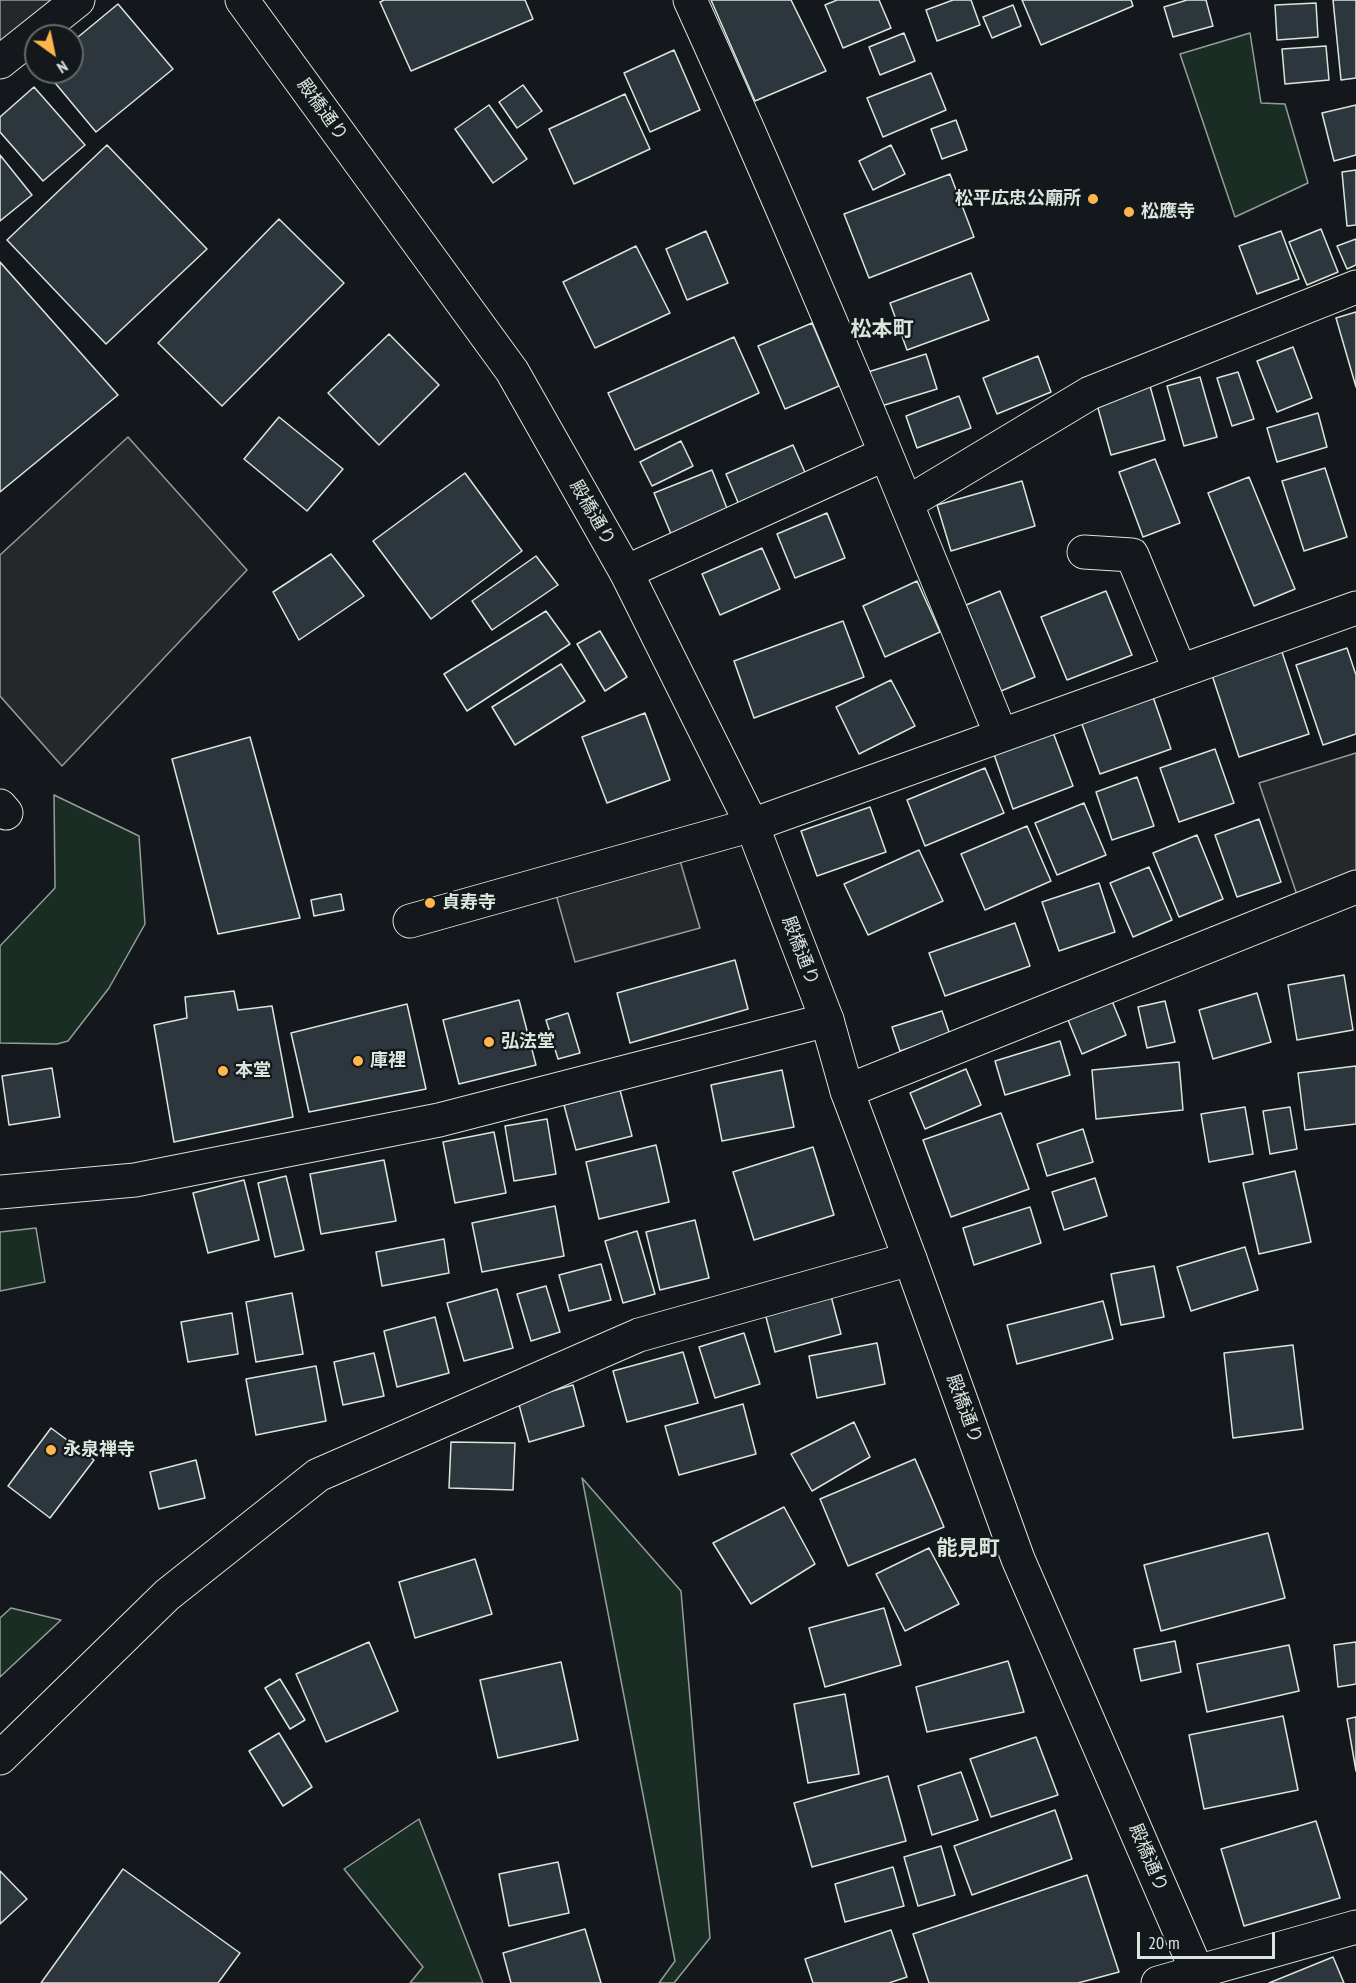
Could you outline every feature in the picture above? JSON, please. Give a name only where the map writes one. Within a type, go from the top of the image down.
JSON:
[{"type":"street","points":[[0,62],[78,0]]},
{"type":"street","name":"殿橋通り","points":[[242,0],[512,371],[626,572],[752,825],[827,1020],[847,1091],[1018,1559],[1199,1978]]},
{"type":"street","points":[[690,0],[793,234],[907,503],[1001,735]]},
{"type":"street","points":[[907,503],[1090,393],[1356,287]]},
{"type":"street","points":[[626,572],[885,454]]},
{"type":"street","points":[[1084,552],[1132,555],[1180,671]]},
{"type":"street","points":[[410,921],[752,825],[1356,608]]},
{"type":"street","points":[[847,1091],[1356,887]]},
{"type":"street","points":[[0,1192],[135,1180],[439,1120],[827,1020]]},
{"type":"street","points":[[0,1758],[167,1595],[318,1475],[639,1335],[910,1259]]},
{"type":"street","points":[[1158,1983],[1199,1978],[1356,1927]]},
{"type":"green space","points":[[1250,33],[1261,103],[1285,104],[1308,183],[1235,217],[1180,54]]},
{"type":"green space","points":[[54,795],[139,836],[145,924],[109,988],[68,1041],[57,1044],[0,1043],[0,946],[55,888]]},
{"type":"green space","points":[[36,1228],[45,1282],[0,1291],[0,1232]]},
{"type":"green space","points":[[582,1478],[681,1591],[710,1938],[674,1983],[659,1983],[675,1961]]},
{"type":"green space","points":[[11,1608],[61,1620],[0,1677],[0,1618]]},
{"type":"green space","points":[[419,1819],[483,1983],[410,1983],[423,1967],[344,1869]]},
{"type":"shaded area","points":[[0,0],[56,0],[24,24],[0,43]]},
{"type":"shaded area","points":[[128,437],[247,570],[62,766],[0,696],[0,555]]},
{"type":"shaded area","points":[[1356,753],[1356,873],[1297,895],[1259,783]]},
{"type":"shaded area","points":[[678,854],[700,928],[575,962],[555,891]]},
{"type":"building","points":[[384,0],[525,0],[533,19],[411,71],[380,2]]},
{"type":"building","points":[[711,0],[791,0],[826,71],[755,101]]},
{"type":"building","points":[[837,0],[879,0],[891,28],[843,48],[825,5]]},
{"type":"building","points":[[953,0],[971,0],[980,25],[937,41],[926,10]]},
{"type":"building","points":[[1022,0],[1131,0],[1133,6],[1041,45]]},
{"type":"building","points":[[1187,0],[1206,0],[1213,26],[1173,37],[1164,7]]},
{"type":"building","points":[[1333,0],[1356,0],[1356,78],[1341,80]]},
{"type":"building","points":[[1316,3],[1318,37],[1277,40],[1275,5]]},
{"type":"building","points":[[118,4],[173,69],[96,132],[56,84],[84,84],[84,32]]},
{"type":"building","points":[[1013,5],[1021,26],[992,38],[983,17]]},
{"type":"building","points":[[904,33],[915,61],[880,75],[869,47]]},
{"type":"building","points":[[1326,46],[1329,80],[1285,84],[1282,49]]},
{"type":"building","points":[[674,50],[700,110],[650,132],[624,73]]},
{"type":"building","points":[[931,73],[946,110],[883,137],[867,98]]},
{"type":"building","points":[[523,85],[542,111],[517,128],[499,102]]},
{"type":"building","points":[[34,87],[85,145],[43,181],[0,132],[0,117]]},
{"type":"building","points":[[625,94],[650,149],[574,184],[549,129]]},
{"type":"building","points":[[489,105],[527,159],[493,183],[455,129]]},
{"type":"building","points":[[1356,105],[1356,155],[1334,161],[1322,113]]},
{"type":"building","points":[[956,120],[967,150],[942,159],[931,129]]},
{"type":"building","points":[[107,145],[207,249],[106,344],[7,240]]},
{"type":"building","points":[[891,145],[905,174],[873,190],[859,161]]},
{"type":"building","points":[[0,155],[32,195],[0,221]]},
{"type":"building","points":[[1356,170],[1356,225],[1347,226],[1342,172]]},
{"type":"building","points":[[950,174],[974,237],[869,278],[844,214]]},
{"type":"building","points":[[279,219],[344,283],[222,406],[158,343]]},
{"type":"building","points":[[1321,229],[1338,272],[1307,285],[1289,242]]},
{"type":"building","points":[[706,231],[728,283],[687,300],[666,249]]},
{"type":"building","points":[[1281,231],[1299,279],[1257,294],[1239,246]]},
{"type":"building","points":[[1356,239],[1356,265],[1347,269],[1337,246]]},
{"type":"building","points":[[636,246],[670,313],[595,348],[563,282]]},
{"type":"building","points":[[0,262],[118,395],[0,492]]},
{"type":"building","points":[[971,273],[989,320],[907,350],[890,303]]},
{"type":"building","points":[[1356,312],[1356,387],[1336,318]]},
{"type":"building","points":[[812,323],[839,386],[785,409],[758,346]]},
{"type":"building","points":[[389,334],[439,385],[379,445],[328,393]]},
{"type":"building","points":[[734,337],[759,393],[635,450],[608,393]]},
{"type":"building","points":[[1293,347],[1312,398],[1277,412],[1257,361]]},
{"type":"building","points":[[926,354],[937,389],[878,407],[868,372]]},
{"type":"building","points":[[1038,356],[1051,392],[997,414],[983,378]]},
{"type":"building","points":[[1238,372],[1254,419],[1232,426],[1217,378]]},
{"type":"building","points":[[1200,377],[1217,437],[1184,446],[1167,386]]},
{"type":"building","points":[[1150,386],[1165,440],[1111,455],[1096,401]]},
{"type":"building","points":[[959,396],[971,428],[917,448],[906,416]]},
{"type":"building","points":[[1318,413],[1327,447],[1277,462],[1267,428]]},
{"type":"building","points":[[279,417],[343,469],[307,511],[244,459]]},
{"type":"building","points":[[681,441],[693,466],[652,486],[640,462]]},
{"type":"building","points":[[793,445],[807,477],[740,507],[726,474]]},
{"type":"building","points":[[1155,459],[1180,523],[1143,537],[1119,472]]},
{"type":"building","points":[[1325,468],[1347,537],[1304,551],[1282,481]]},
{"type":"building","points":[[712,470],[728,511],[671,534],[654,493]]},
{"type":"building","points":[[465,473],[522,551],[431,619],[373,541]]},
{"type":"building","points":[[1249,477],[1295,589],[1254,606],[1208,493]]},
{"type":"building","points":[[1022,481],[1035,526],[951,551],[937,505]]},
{"type":"building","points":[[827,513],[845,558],[795,578],[777,534]]},
{"type":"building","points":[[762,548],[780,589],[720,615],[702,574]]},
{"type":"building","points":[[331,554],[364,596],[299,640],[273,592]]},
{"type":"building","points":[[536,556],[558,585],[492,630],[472,601]]},
{"type":"building","points":[[917,581],[940,632],[885,657],[863,606]]},
{"type":"building","points":[[1000,591],[1035,677],[1001,691],[966,605]]},
{"type":"building","points":[[1106,591],[1132,655],[1067,680],[1041,617]]},
{"type":"building","points":[[546,611],[570,644],[467,711],[444,674]]},
{"type":"building","points":[[843,621],[864,677],[754,718],[734,661]]},
{"type":"building","points":[[600,631],[627,677],[605,691],[577,644]]},
{"type":"building","points":[[1347,648],[1356,675],[1356,734],[1323,745],[1296,665]]},
{"type":"building","points":[[1281,649],[1309,734],[1239,757],[1211,672]]},
{"type":"building","points":[[561,664],[585,701],[515,745],[492,707]]},
{"type":"building","points":[[891,680],[915,726],[859,754],[836,707]]},
{"type":"building","points":[[1151,691],[1171,749],[1100,774],[1079,716]]},
{"type":"building","points":[[645,713],[670,780],[607,803],[582,737]]},
{"type":"building","points":[[1048,719],[1073,786],[1013,809],[989,740]]},
{"type":"building","points":[[250,737],[300,918],[218,934],[172,759]]},
{"type":"building","points":[[1215,749],[1234,803],[1179,822],[1160,768]]},
{"type":"building","points":[[985,768],[1004,813],[925,846],[907,800]]},
{"type":"building","points":[[1137,777],[1154,826],[1112,840],[1096,792]]},
{"type":"building","points":[[1084,803],[1106,855],[1057,875],[1035,823]]},
{"type":"building","points":[[870,807],[886,852],[817,876],[801,831]]},
{"type":"building","points":[[1259,819],[1281,882],[1237,897],[1215,835]]},
{"type":"building","points":[[1027,826],[1051,881],[985,910],[961,854]]},
{"type":"building","points":[[1197,835],[1223,899],[1179,917],[1153,853]]},
{"type":"building","points":[[919,850],[943,901],[868,935],[844,884]]},
{"type":"building","points":[[1149,867],[1172,920],[1133,937],[1110,883]]},
{"type":"building","points":[[1099,883],[1115,932],[1059,951],[1042,902]]},
{"type":"building","points":[[341,894],[344,910],[314,916],[311,900]]},
{"type":"building","points":[[1015,923],[1030,966],[945,996],[929,953]]},
{"type":"building","points":[[735,960],[748,1009],[630,1043],[617,993]]},
{"type":"building","points":[[1344,975],[1353,1030],[1297,1040],[1288,985]]},
{"type":"building","name":"本堂","points":[[234,991],[238,1010],[272,1006],[293,1117],[174,1142],[154,1025],[187,1018],[185,997]]},
{"type":"building","points":[[1257,993],[1271,1042],[1213,1059],[1199,1010]]},
{"type":"building","name":"弘法堂","points":[[519,1000],[536,1065],[459,1084],[443,1020]]},
{"type":"building","points":[[1112,1001],[1126,1035],[1082,1054],[1068,1020]]},
{"type":"building","points":[[1165,1001],[1175,1042],[1147,1048],[1138,1007]]},
{"type":"building","name":"庫裡","points":[[407,1004],[426,1089],[309,1112],[291,1033]]},
{"type":"building","points":[[942,1011],[950,1035],[900,1051],[892,1027]]},
{"type":"building","points":[[568,1013],[580,1053],[558,1059],[546,1020]]},
{"type":"building","points":[[1060,1041],[1070,1075],[1005,1095],[995,1061]]},
{"type":"building","points":[[1179,1062],[1183,1110],[1096,1119],[1092,1070]]},
{"type":"building","points":[[1356,1066],[1356,1124],[1305,1130],[1298,1073]]},
{"type":"building","points":[[52,1068],[60,1117],[9,1125],[2,1076]]},
{"type":"building","points":[[966,1069],[981,1105],[925,1129],[910,1093]]},
{"type":"building","points":[[782,1070],[794,1127],[722,1141],[711,1085]]},
{"type":"building","points":[[620,1090],[632,1136],[576,1150],[564,1105]]},
{"type":"building","points":[[1245,1107],[1253,1154],[1209,1162],[1201,1114]]},
{"type":"building","points":[[1290,1107],[1297,1149],[1270,1154],[1263,1111]]},
{"type":"building","points":[[1001,1113],[1029,1189],[951,1217],[923,1140]]},
{"type":"building","points":[[547,1119],[556,1174],[514,1181],[505,1126]]},
{"type":"building","points":[[1083,1129],[1093,1162],[1047,1176],[1037,1144]]},
{"type":"building","points":[[494,1132],[506,1193],[455,1203],[443,1142]]},
{"type":"building","points":[[656,1145],[669,1202],[599,1219],[586,1162]]},
{"type":"building","points":[[813,1147],[834,1215],[754,1240],[733,1172]]},
{"type":"building","points":[[384,1160],[396,1221],[321,1234],[310,1174]]},
{"type":"building","points":[[1295,1171],[1311,1242],[1259,1254],[1243,1183]]},
{"type":"building","points":[[286,1176],[304,1250],[275,1257],[258,1183]]},
{"type":"building","points":[[1095,1178],[1107,1216],[1064,1230],[1052,1192]]},
{"type":"building","points":[[244,1180],[259,1240],[208,1253],[193,1193]]},
{"type":"building","points":[[555,1206],[564,1256],[482,1272],[472,1223]]},
{"type":"building","points":[[1030,1207],[1041,1243],[974,1265],[963,1228]]},
{"type":"building","points":[[695,1220],[709,1278],[660,1290],[646,1232]]},
{"type":"building","points":[[637,1231],[655,1294],[623,1303],[605,1241]]},
{"type":"building","points":[[444,1239],[449,1273],[382,1286],[376,1252]]},
{"type":"building","points":[[1245,1247],[1258,1290],[1191,1311],[1177,1267]]},
{"type":"building","points":[[601,1264],[611,1300],[569,1311],[559,1275]]},
{"type":"building","points":[[1154,1266],[1164,1317],[1121,1325],[1111,1274]]},
{"type":"building","points":[[546,1286],[560,1332],[531,1341],[517,1294]]},
{"type":"building","points":[[497,1289],[513,1348],[464,1361],[447,1303]]},
{"type":"building","points":[[292,1293],[303,1354],[256,1362],[246,1302]]},
{"type":"building","points":[[831,1296],[841,1334],[775,1352],[765,1313]]},
{"type":"building","points":[[1103,1301],[1113,1339],[1017,1364],[1007,1325]]},
{"type":"building","points":[[232,1313],[238,1354],[188,1362],[181,1322]]},
{"type":"building","points":[[435,1317],[449,1373],[397,1387],[384,1331]]},
{"type":"building","points":[[744,1333],[760,1384],[715,1398],[699,1347]]},
{"type":"building","points":[[877,1343],[885,1384],[817,1398],[809,1356]]},
{"type":"building","points":[[1293,1345],[1303,1429],[1233,1438],[1224,1353]]},
{"type":"building","points":[[683,1352],[698,1403],[627,1422],[613,1371]]},
{"type":"building","points":[[374,1353],[384,1396],[343,1405],[334,1362]]},
{"type":"building","points":[[316,1366],[326,1421],[256,1435],[246,1379]]},
{"type":"building","points":[[573,1385],[584,1426],[529,1442],[518,1401]]},
{"type":"building","points":[[743,1404],[756,1454],[679,1475],[665,1426]]},
{"type":"building","points":[[854,1422],[870,1457],[812,1491],[791,1454]]},
{"type":"building","points":[[51,1428],[94,1460],[50,1518],[8,1486]]},
{"type":"building","points":[[451,1442],[515,1443],[513,1490],[449,1488]]},
{"type":"building","points":[[915,1459],[944,1527],[848,1566],[820,1499]]},
{"type":"building","points":[[196,1460],[205,1498],[159,1509],[150,1472]]},
{"type":"building","points":[[784,1507],[815,1564],[751,1604],[713,1543]]},
{"type":"building","points":[[1268,1533],[1285,1598],[1161,1631],[1144,1565]]},
{"type":"building","points":[[929,1548],[959,1604],[905,1631],[876,1574]]},
{"type":"building","points":[[475,1559],[492,1614],[415,1638],[399,1582]]},
{"type":"building","points":[[884,1608],[901,1665],[825,1687],[809,1628]]},
{"type":"building","points":[[1175,1641],[1181,1672],[1141,1681],[1134,1649]]},
{"type":"building","points":[[369,1642],[398,1711],[326,1742],[296,1674]]},
{"type":"building","points":[[1356,1642],[1356,1684],[1338,1687],[1334,1645]]},
{"type":"building","points":[[1289,1645],[1299,1691],[1207,1712],[1197,1664]]},
{"type":"building","points":[[1008,1661],[1024,1712],[927,1732],[916,1687]]},
{"type":"building","points":[[561,1662],[578,1740],[498,1758],[480,1680]]},
{"type":"building","points":[[280,1679],[305,1720],[290,1729],[265,1688]]},
{"type":"building","points":[[845,1694],[859,1774],[808,1783],[794,1704]]},
{"type":"building","points":[[1283,1716],[1298,1790],[1204,1809],[1189,1735]]},
{"type":"building","points":[[1356,1717],[1356,1771],[1347,1719]]},
{"type":"building","points":[[279,1733],[312,1787],[283,1806],[249,1751]]},
{"type":"building","points":[[1036,1737],[1058,1795],[991,1817],[970,1759]]},
{"type":"building","points":[[961,1772],[978,1820],[932,1835],[918,1786]]},
{"type":"building","points":[[888,1776],[906,1841],[812,1867],[794,1803]]},
{"type":"building","points":[[1055,1810],[1072,1859],[972,1895],[954,1846]]},
{"type":"building","points":[[1316,1821],[1340,1898],[1244,1926],[1221,1849]]},
{"type":"building","points":[[941,1846],[955,1895],[918,1906],[904,1857]]},
{"type":"building","points":[[558,1862],[569,1913],[509,1926],[499,1874]]},
{"type":"building","points":[[893,1867],[904,1906],[845,1922],[835,1884]]},
{"type":"building","points":[[123,1869],[240,1953],[218,1983],[41,1983]]},
{"type":"building","points":[[0,1871],[27,1899],[0,1924]]},
{"type":"building","points":[[1087,1875],[1119,1972],[1078,1983],[929,1983],[913,1934]]},
{"type":"building","points":[[585,1929],[601,1983],[511,1983],[503,1953]]},
{"type":"building","points":[[891,1930],[907,1977],[889,1983],[813,1983],[805,1959]]},
{"type":"building","points":[[1333,1957],[1344,1983],[1269,1983]]},
{"type":"place","name":"松平広忠公廟所","points":[[1093,199]]},
{"type":"place","name":"松應寺","points":[[1129,212]]},
{"type":"place","name":"貞寿寺","points":[[430,903]]},
{"type":"place","name":"弘法堂","points":[[489,1042]]},
{"type":"place","name":"庫裡","points":[[358,1061]]},
{"type":"place","name":"本堂","points":[[223,1071]]},
{"type":"place","name":"永泉禅寺","points":[[51,1450]]},
{"type":"district","name":"松本町","points":[[882,330]]},
{"type":"district","name":"能見町","points":[[968,1549]]}]
